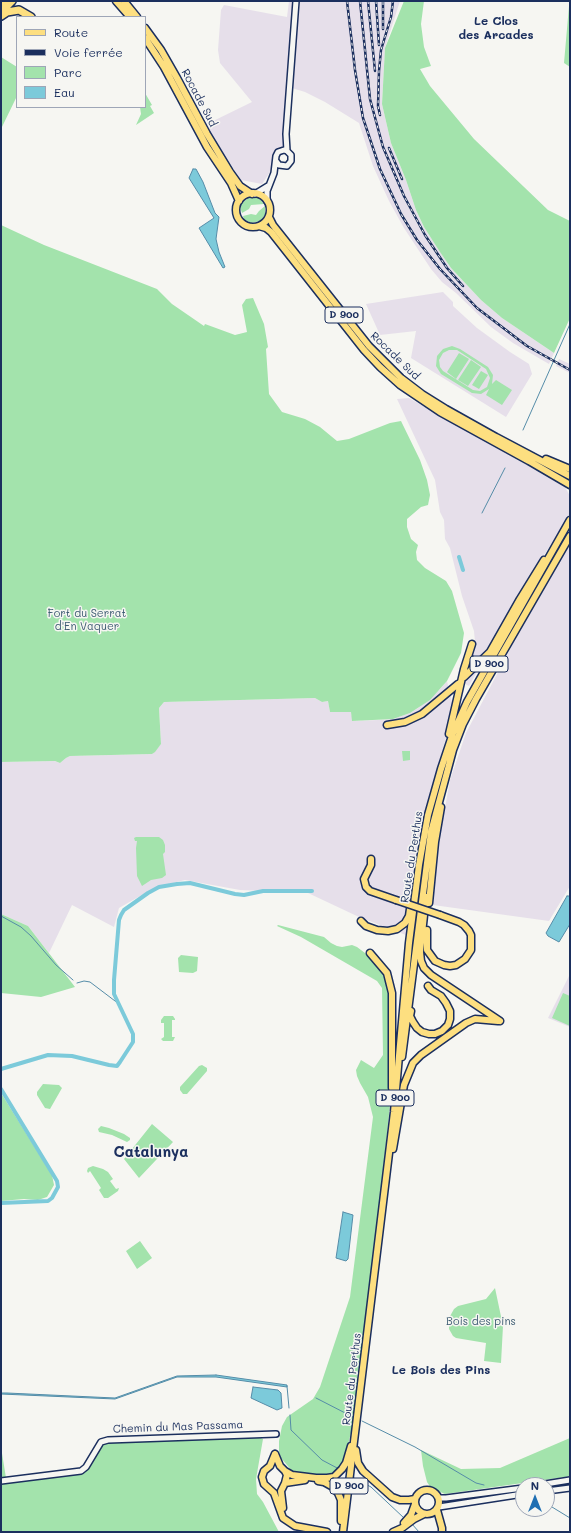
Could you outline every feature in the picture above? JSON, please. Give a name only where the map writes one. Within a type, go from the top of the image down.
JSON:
[{"type":"highway","points":[[1,5],[5,1]]},
{"type":"highway","points":[[1,12],[12,1]]},
{"type":"highway","points":[[1,16],[7,12],[19,10],[29,16]]},
{"type":"main road","points":[[116,1],[129,16]]},
{"type":"main road","points":[[124,1],[136,16]]},
{"type":"main road","name":"Rocade Sud","points":[[146,29],[161,50],[216,151],[240,186],[253,194]]},
{"type":"main road","name":"Rocade Sud","points":[[146,40],[231,184],[239,201]]},
{"type":"main road","points":[[253,194],[262,196],[267,201],[270,209],[269,216],[265,222],[259,226],[252,227],[247,226],[240,221],[236,210],[239,201],[244,196],[253,194]]},
{"type":"main road","name":"Rocade Sud","points":[[269,216],[273,225],[369,346],[382,361],[401,378],[460,420],[570,485]]},
{"type":"main road","name":"Rocade Sud","points":[[259,226],[266,228],[271,232],[352,334],[380,367],[400,385],[421,401],[496,437],[570,477]]},
{"type":"main road","name":"Rocade Sud","points":[[460,420],[570,469]]},
{"type":"main road","name":"Route du Perthus","points":[[342,1532],[357,1425],[394,1112],[408,949],[420,858],[428,815],[453,733],[467,702],[570,520]]},
{"type":"main road","name":"Route du Perthus","points":[[380,1229],[431,832],[453,750],[463,724],[476,699],[570,536]]},
{"type":"main road","points":[[464,677],[490,652],[539,566],[559,540]]},
{"type":"main road","points":[[430,807],[441,757],[451,726],[463,674],[472,644]]},
{"type":"main road","points":[[387,725],[405,722],[422,714],[458,684]]},
{"type":"main road","points":[[386,1190],[404,1085],[413,1063],[421,1055],[466,1023],[475,1019],[500,1021],[431,975],[424,968],[421,961],[420,952],[433,842],[456,750],[476,699]]},
{"type":"main road","points":[[371,859],[364,879],[366,887],[370,891],[396,900],[440,915],[464,925],[471,935],[471,950],[461,962],[456,965],[444,965],[435,961],[430,957],[426,946],[435,842],[441,806]]},
{"type":"main road","points":[[361,921],[372,928],[388,931],[397,929],[405,923],[409,916],[417,864],[428,815]]},
{"type":"main road","points":[[370,953],[387,973],[392,993],[392,1105],[381,1199],[380,1229]]},
{"type":"main road","points":[[414,969],[410,1016],[418,1028],[429,1034],[435,1034],[442,1031],[448,1025],[450,1011],[441,996],[431,990],[428,986]]},
{"type":"main road","points":[[326,1532],[295,1526],[283,1518],[274,1493],[264,1484],[262,1478],[264,1471],[270,1466],[275,1454],[280,1466],[292,1475],[316,1478],[334,1477],[346,1463],[357,1425]]},
{"type":"main road","points":[[355,1440],[358,1463],[363,1471],[392,1497],[400,1500],[415,1501]]},
{"type":"main road","points":[[270,1466],[280,1466]]},
{"type":"main road","points":[[285,1471],[286,1475],[281,1500],[286,1519]]},
{"type":"main road","points":[[270,1489],[274,1490],[298,1480],[324,1482],[333,1487],[341,1500],[342,1532]]},
{"type":"main road","points":[[396,1530],[411,1515],[415,1501],[420,1492],[427,1490],[435,1493],[439,1498],[438,1508],[442,1532]]},
{"type":"main road","points":[[415,1501],[418,1510],[436,1522],[438,1532]]},
{"type":"main road","points":[[396,1530],[402,1528],[414,1519],[438,1508]]},
{"type":"street","points":[[285,151],[296,1]]},
{"type":"street","points":[[267,201],[268,186],[274,172],[277,154],[285,151]]},
{"type":"street","points":[[274,172],[282,166],[287,166],[291,161],[291,155],[285,151]]},
{"type":"street","points":[[276,161],[282,166]]},
{"type":"street","points":[[253,194],[268,186]]},
{"type":"street","name":"Chemin du Mas Passama","points":[[1,1481],[81,1471],[86,1467],[101,1442],[108,1440],[276,1434]]},
{"type":"street","points":[[555,1482],[570,1480]]},
{"type":"street","points":[[555,1490],[570,1488]]},
{"type":"street","points":[[439,1498],[515,1489]]},
{"type":"street","points":[[438,1508],[515,1495]]},
{"type":"shaded area","points":[[289,1],[400,1],[385,48],[382,104],[391,143],[416,210],[424,227],[451,268],[481,300],[502,318],[554,353],[549,364],[513,343],[491,327],[456,293],[442,282],[431,269],[404,228],[389,201],[373,166],[359,123],[325,102],[305,92],[292,88],[288,145],[262,184],[241,180],[205,125],[252,102],[220,63],[218,50],[221,10],[224,5],[287,17]]},
{"type":"shaded area","points":[[443,292],[453,302],[453,306],[477,328],[529,364],[532,374],[506,417],[411,358],[416,331],[380,335],[366,304]]},
{"type":"shaded area","points":[[559,359],[570,364],[570,373],[556,366]]},
{"type":"shaded area","points":[[409,398],[565,487],[570,496],[570,515],[535,569],[469,686],[465,684],[464,675],[475,642],[474,631],[462,596],[450,548],[445,539],[444,520],[440,512],[435,480],[397,399]]},
{"type":"shaded area","points":[[570,544],[570,886],[549,921],[433,905],[437,852],[450,780],[466,733],[516,638]]},
{"type":"shaded area","points":[[447,681],[454,710],[424,814],[416,851],[406,935],[359,917],[308,893],[240,890],[185,880],[156,887],[119,908],[114,927],[72,905],[49,953],[28,926],[1,914],[1,762],[55,761],[60,763],[70,756],[152,754],[161,744],[159,708],[164,702],[315,698],[322,702],[328,701],[330,712],[351,712],[353,721],[393,719],[410,713],[418,708]]},
{"type":"shaded area","points":[[570,974],[570,1027],[548,1018]]},
{"type":"green space","points":[[404,1],[424,1],[421,24],[424,47],[431,66],[420,69],[430,86],[474,139],[548,210],[570,221],[570,318],[554,353],[502,318],[481,300],[451,268],[424,227],[416,210],[391,143],[382,104],[385,48]]},
{"type":"green space","points":[[570,6],[570,67],[564,63]]},
{"type":"green space","points":[[1,57],[16,66],[16,98],[1,129]]},
{"type":"green space","points":[[146,95],[152,105],[150,106],[154,113],[136,125],[141,114],[140,108],[146,108]]},
{"type":"green space","points":[[251,196],[259,198],[264,204],[251,205],[249,209],[242,213],[240,207],[242,203]]},
{"type":"green space","points":[[265,206],[265,215],[260,221],[251,223],[244,219],[243,216],[251,214],[256,215]]},
{"type":"green space","name":"Fort du Serrat d'En Vaquer","points":[[1,225],[44,245],[157,289],[172,304],[204,326],[205,324],[235,335],[247,332],[242,305],[246,299],[253,298],[264,324],[268,347],[266,349],[269,394],[282,412],[305,419],[320,427],[337,441],[349,439],[390,423],[401,421],[420,460],[427,480],[430,495],[428,505],[421,507],[407,519],[407,527],[411,539],[418,545],[416,552],[417,560],[425,568],[446,581],[452,591],[464,633],[461,653],[447,681],[430,700],[410,713],[393,719],[352,721],[351,712],[330,712],[328,701],[322,702],[315,698],[164,702],[159,708],[161,744],[152,754],[70,756],[60,763],[55,761],[1,762]]},
{"type":"green space","points":[[452,346],[460,349],[488,367],[493,375],[492,384],[496,380],[512,390],[502,405],[486,395],[489,389],[481,394],[472,393],[441,374],[436,366],[437,356],[443,349]],"holes":[[[449,350],[457,350],[486,369],[490,378],[487,387],[480,391],[473,390],[443,371],[440,367],[439,360],[443,353]]]},
{"type":"green space","points":[[459,353],[469,359],[456,379],[447,372]]},
{"type":"green space","points":[[471,360],[481,367],[468,386],[458,380]]},
{"type":"green space","points":[[481,371],[488,375],[479,389],[472,385]]},
{"type":"green space","points":[[402,751],[410,751],[410,760],[403,761]]},
{"type":"green space","points":[[159,837],[163,840],[165,845],[165,852],[163,854],[166,875],[162,878],[151,880],[142,886],[137,876],[137,841],[135,841],[134,838]]},
{"type":"green space","points":[[1,914],[28,926],[75,987],[41,997],[1,993]]},
{"type":"green space","points":[[278,925],[324,937],[337,946],[342,947],[352,945],[357,947],[369,956],[385,974],[389,993],[390,1105],[362,1355],[357,1374],[358,1382],[353,1424],[344,1462],[333,1474],[327,1476],[293,1472],[281,1458],[279,1452],[279,1441],[282,1426],[287,1417],[313,1399],[320,1387],[350,1297],[373,1117],[368,1097],[360,1083],[356,1070],[361,1060],[374,1068],[383,1055],[382,988],[377,981],[301,937],[277,926]]},
{"type":"green space","points":[[181,955],[198,957],[197,971],[193,973],[179,972],[178,958]]},
{"type":"green space","points":[[563,993],[570,996],[570,1026],[552,1018]]},
{"type":"green space","points":[[164,1016],[173,1016],[175,1019],[172,1020],[172,1037],[175,1037],[173,1041],[163,1041],[161,1039],[164,1037],[164,1023],[161,1023],[161,1020]]},
{"type":"green space","points":[[202,1065],[207,1068],[207,1071],[187,1094],[183,1094],[180,1087],[199,1066]]},
{"type":"green space","points":[[43,1084],[59,1085],[62,1088],[50,1109],[45,1108],[37,1095],[37,1092]]},
{"type":"green space","points":[[1,1093],[52,1175],[54,1185],[47,1197],[38,1200],[24,1199],[1,1201]]},
{"type":"green space","points":[[152,1124],[173,1142],[139,1178],[124,1159]]},
{"type":"green space","points":[[101,1126],[124,1134],[130,1138],[130,1140],[127,1142],[112,1135],[99,1132],[98,1129]]},
{"type":"green space","points":[[93,1166],[108,1172],[113,1179],[110,1181],[116,1189],[119,1188],[118,1191],[108,1198],[104,1198],[99,1190],[101,1188],[90,1171],[88,1173],[87,1171],[88,1168]]},
{"type":"green space","points":[[140,1241],[152,1258],[137,1269],[126,1251]]},
{"type":"green space","name":"Bois des pins","points":[[495,1288],[503,1326],[501,1363],[484,1361],[486,1343],[456,1338],[449,1329],[449,1318],[454,1309],[458,1306],[486,1299]]},
{"type":"green space","points":[[255,1436],[263,1439],[256,1479],[257,1494],[279,1532],[1,1532],[1,1483],[82,1473],[101,1446],[106,1443],[113,1441]]},
{"type":"green space","points":[[570,1438],[570,1476],[555,1478],[555,1477],[515,1477],[515,1484],[445,1494],[431,1488],[427,1482],[421,1450],[461,1469],[500,1468]]},
{"type":"green space","points":[[1,1447],[6,1478],[1,1478]]},
{"type":"water","points":[[193,169],[196,169],[203,182],[215,213],[219,217],[216,239],[225,267],[223,268],[199,228],[214,218],[189,178]]},
{"type":"water","points":[[567,896],[570,896],[570,924],[559,942],[548,936],[546,933]]},
{"type":"water","points":[[343,1212],[353,1215],[348,1259],[346,1261],[336,1258]]},
{"type":"water","points":[[216,1375],[287,1385],[287,1387],[216,1377],[177,1377],[115,1399],[1,1394],[7,1393],[115,1398],[177,1376]]},
{"type":"water","points":[[253,1387],[278,1390],[281,1393],[282,1408],[277,1410],[251,1398]]},
{"type":"water","points":[[515,1490],[515,1494],[448,1503],[448,1499]]},
{"type":"waterway","points":[[523,430],[570,324]]},
{"type":"waterway","points":[[482,513],[505,468]]},
{"type":"waterway","points":[[459,557],[463,570]]},
{"type":"waterway","points":[[1,1069],[48,1055],[72,1056],[117,1066],[133,1042],[133,1034],[114,994],[119,920],[124,910],[148,893],[159,887],[190,883],[244,895],[263,891],[312,891]]},
{"type":"waterway","points":[[1,916],[21,927],[31,936],[56,965],[73,980]]},
{"type":"waterway","points":[[77,983],[84,981],[90,982],[119,1004]]},
{"type":"waterway","points":[[1,1089],[57,1181],[58,1187],[52,1198],[48,1201],[1,1203]]},
{"type":"waterway","points":[[287,1386],[289,1408]]},
{"type":"waterway","points":[[316,1398],[353,1417]]},
{"type":"waterway","points":[[290,1415],[291,1430],[322,1460],[339,1469]]},
{"type":"waterway","points":[[362,1421],[415,1447],[476,1483],[484,1485]]},
{"type":"waterway","points":[[354,1478],[371,1487],[404,1518]]},
{"type":"waterway","points":[[555,1509],[570,1518]]},
{"type":"waterway","points":[[412,1524],[419,1532]]},
{"type":"railway","points":[[347,1],[355,70],[363,118],[380,169],[401,214],[417,240],[440,269],[477,308],[527,346],[570,370]]},
{"type":"railway","points":[[360,1],[370,99],[383,147],[404,196],[425,235],[447,268],[463,286]]},
{"type":"railway","points":[[368,1],[375,71]]},
{"type":"railway","points":[[376,1],[379,45]]},
{"type":"railway","points":[[383,1],[383,29]]},
{"type":"railway","points":[[380,115],[378,106],[381,50],[391,17],[393,1]]},
{"type":"railway","points":[[389,148],[402,179]]},
{"type":"district","name":"Le Clos des Arcades","points":[[496,28]]},
{"type":"district","name":"Catalunya","points":[[151,1152]]},
{"type":"district","name":"Le Bois des Pins","points":[[441,1370]]}]
